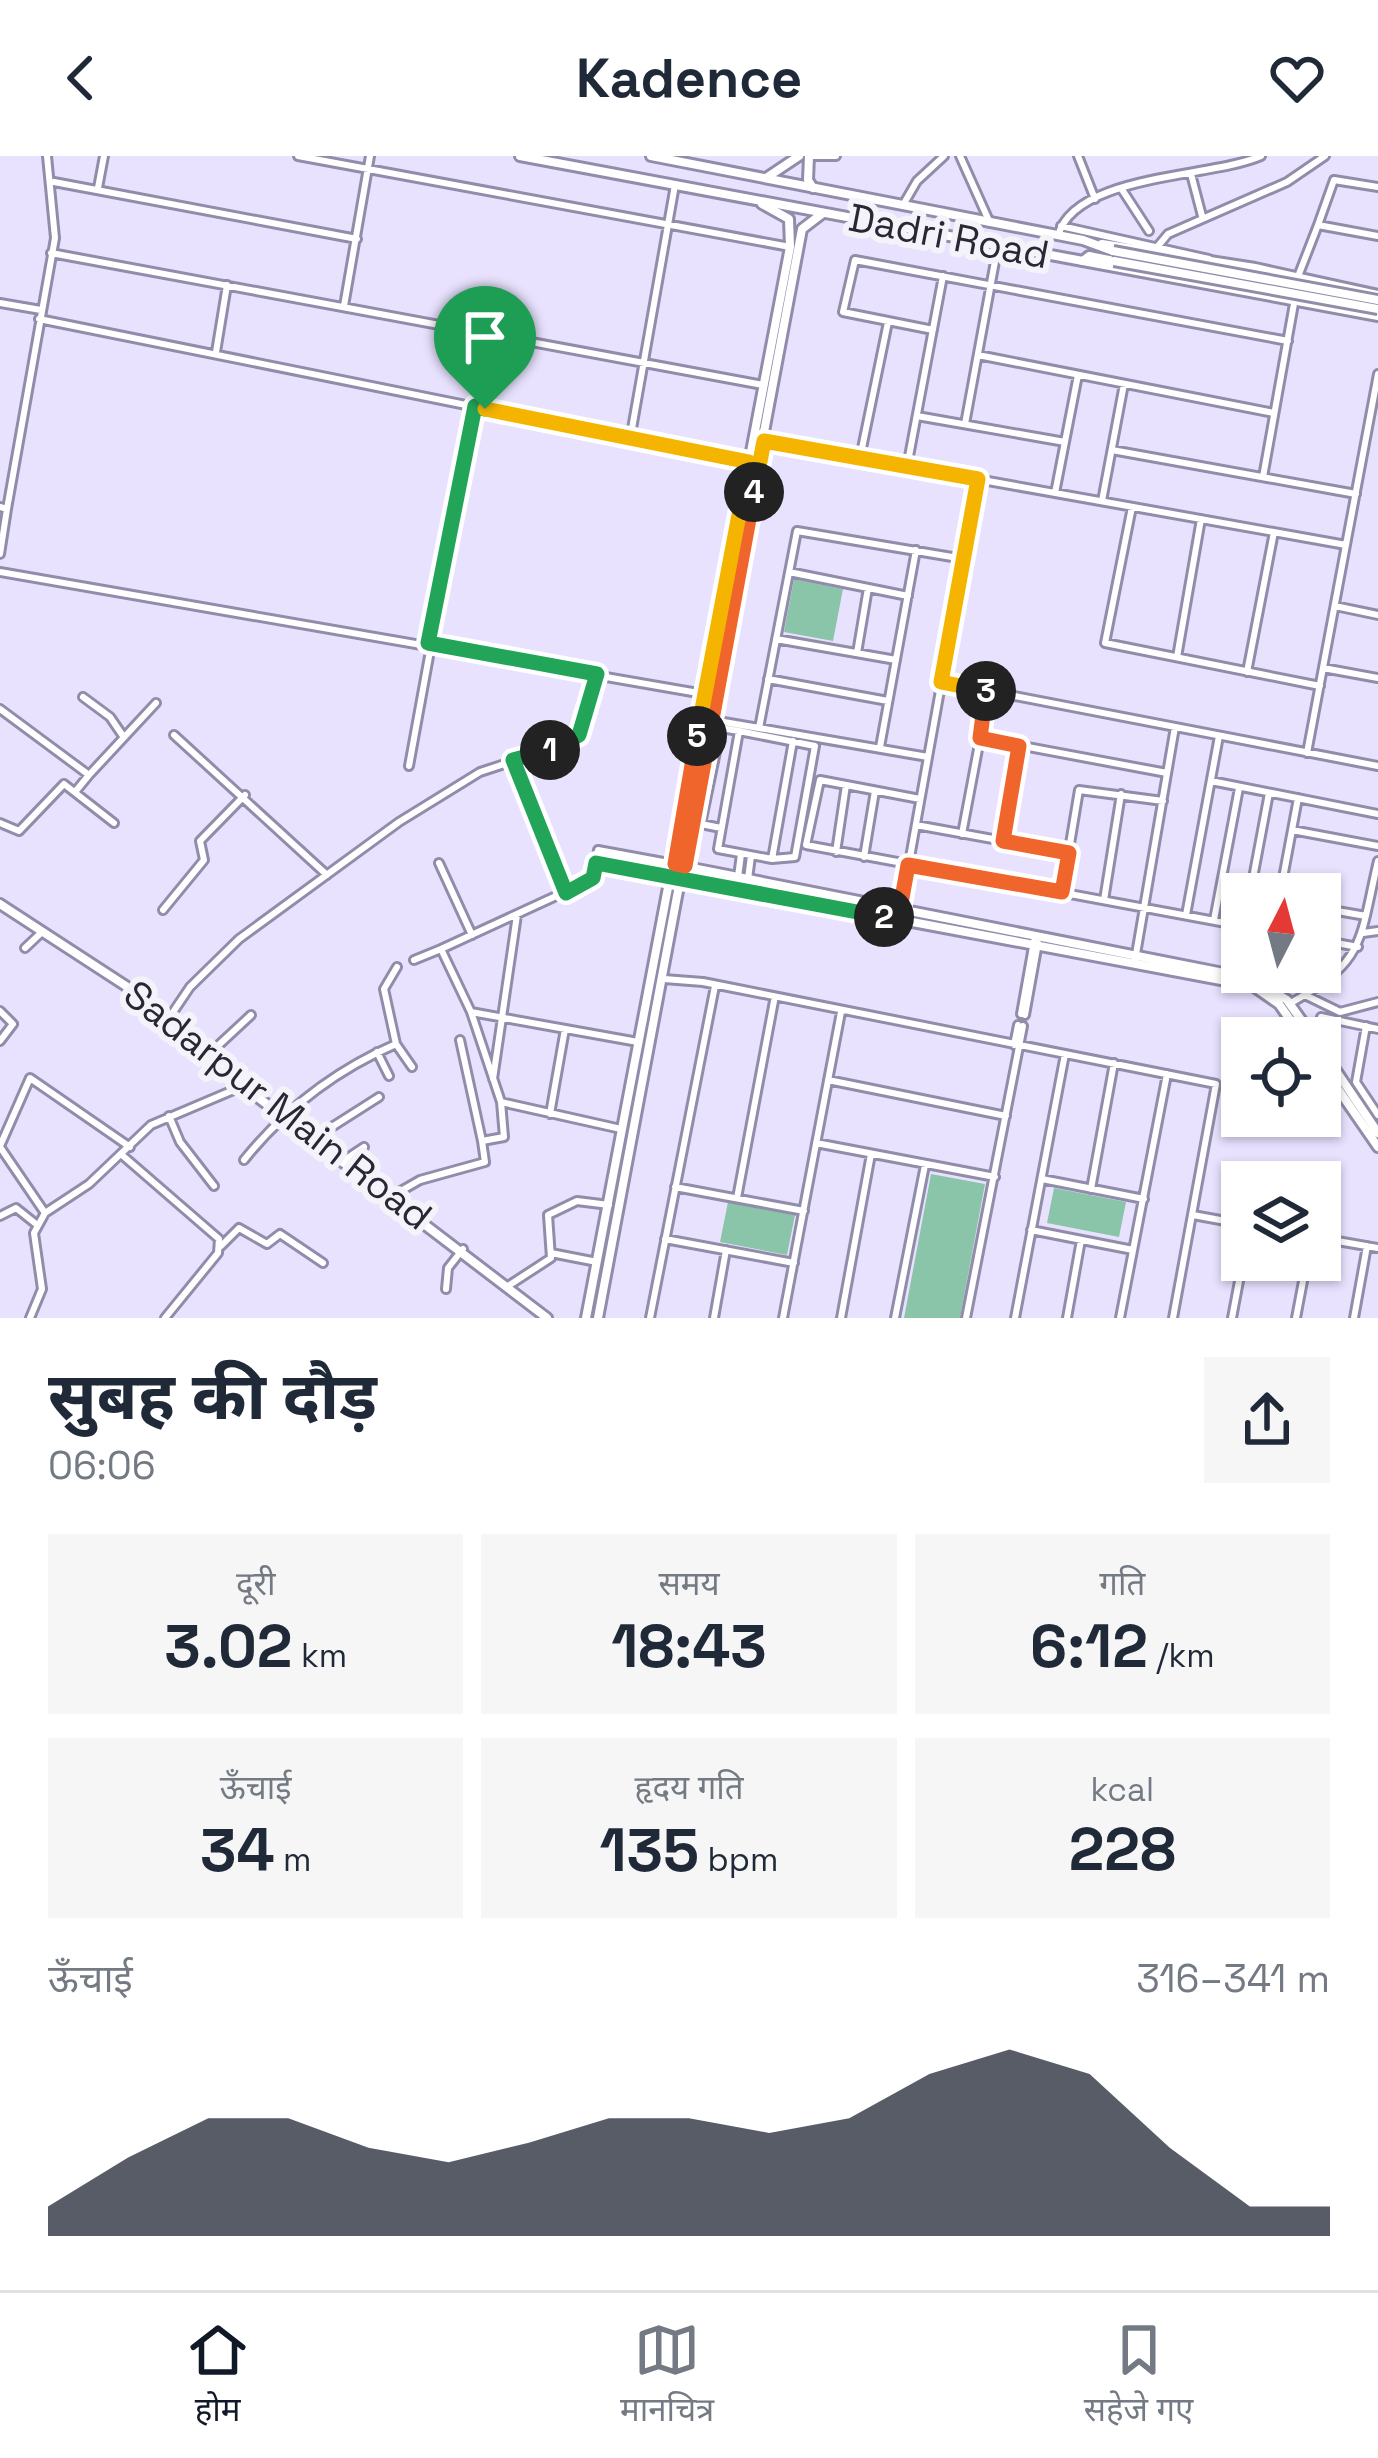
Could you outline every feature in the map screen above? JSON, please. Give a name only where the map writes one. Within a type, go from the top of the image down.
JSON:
[{"type":"street","points":[[0,554],[4,508],[51,253],[52,182],[47,156]]},
{"type":"street","points":[[98,189],[104,156]]},
{"type":"street","points":[[298,156],[790,247]]},
{"type":"street","points":[[344,307],[370,156]]},
{"type":"street","name":"Dadri Road","points":[[520,156],[1294,300],[1378,305]]},
{"type":"street","name":"Dadri Road","points":[[651,156],[1298,277],[1378,305]]},
{"type":"street","points":[[765,178],[799,156]]},
{"type":"street","points":[[813,188],[808,180],[810,156],[836,156]]},
{"type":"street","points":[[904,227],[905,206],[917,181],[944,156]]},
{"type":"street","points":[[960,156],[990,223]]},
{"type":"street","points":[[1078,156],[1095,199]]},
{"type":"street","points":[[1060,231],[1095,199],[1121,188],[1261,156]]},
{"type":"street","points":[[1060,231],[1154,249],[1203,217],[1287,182],[1325,156]]},
{"type":"street","points":[[1191,174],[1203,217]]},
{"type":"street","points":[[1262,477],[1298,277],[1334,180],[1378,187]]},
{"type":"street","points":[[52,182],[357,238]]},
{"type":"street","points":[[630,440],[675,185]]},
{"type":"street","points":[[1121,188],[1149,231]]},
{"type":"street","points":[[680,865],[704,694],[790,247],[789,219],[760,203]]},
{"type":"street","points":[[586,1318],[712,720],[802,229],[811,219],[830,214]]},
{"type":"street","points":[[1318,225],[1378,236]]},
{"type":"street","points":[[1083,240],[1114,256],[1378,305]]},
{"type":"street","points":[[965,424],[998,245]]},
{"type":"street","points":[[51,253],[764,385]]},
{"type":"street","points":[[1083,261],[1089,256],[1114,256]]},
{"type":"street","points":[[933,330],[843,312],[856,260],[1288,341]]},
{"type":"street","points":[[1233,289],[1235,265]]},
{"type":"street","points":[[907,467],[943,276]]},
{"type":"street","points":[[216,352],[227,285]]},
{"type":"street","points":[[0,303],[749,462]]},
{"type":"street","points":[[860,458],[888,322]]},
{"type":"street","points":[[410,766],[428,643],[488,334]]},
{"type":"street","points":[[978,356],[1274,413]]},
{"type":"street","points":[[1307,753],[1378,374]]},
{"type":"street","points":[[1055,493],[1078,375]]},
{"type":"street","points":[[1102,501],[1124,384]]},
{"type":"street","points":[[916,416],[1065,442]]},
{"type":"street","points":[[764,441],[1346,545]]},
{"type":"street","points":[[1112,450],[1356,494]]},
{"type":"street","points":[[899,916],[978,479]]},
{"type":"street","points":[[1132,507],[1105,643],[1320,686]]},
{"type":"street","points":[[1177,659],[1201,519]]},
{"type":"street","points":[[759,728],[794,537],[803,529],[964,559]]},
{"type":"street","points":[[1247,672],[1274,532]]},
{"type":"street","points":[[880,749],[916,550]]},
{"type":"street","points":[[0,572],[704,694]]},
{"type":"street","points":[[789,572],[908,596]]},
{"type":"street","points":[[857,653],[868,588]]},
{"type":"street","points":[[1335,606],[1378,615]]},
{"type":"street","points":[[776,639],[896,660]]},
{"type":"street","points":[[1323,668],[1378,678]]},
{"type":"street","points":[[167,1021],[212,963],[445,791],[513,760],[562,747],[579,735],[597,674]]},
{"type":"street","points":[[768,679],[888,701]]},
{"type":"street","points":[[941,682],[1378,766]]},
{"type":"street","points":[[962,833],[989,691]]},
{"type":"street","points":[[82,697],[110,717],[123,736]]},
{"type":"street","points":[[75,792],[156,704]]},
{"type":"street","points":[[0,709],[89,775]]},
{"type":"street","points":[[712,720],[928,757]]},
{"type":"street","points":[[1135,960],[1175,727]]},
{"type":"street","points":[[721,828],[701,824],[716,730],[740,731],[815,748],[794,859],[718,849],[740,731]]},
{"type":"street","points":[[174,735],[245,795],[327,875]]},
{"type":"street","points":[[1186,915],[1219,736]]},
{"type":"street","points":[[980,738],[1167,773]]},
{"type":"street","points":[[772,859],[793,741]]},
{"type":"street","points":[[1003,841],[1019,746]]},
{"type":"street","points":[[513,760],[566,893]]},
{"type":"street","points":[[1210,781],[1378,814]]},
{"type":"street","points":[[920,799],[817,782],[806,842],[864,857],[1221,922]]},
{"type":"street","points":[[0,823],[19,832],[62,784],[114,823]]},
{"type":"street","points":[[836,851],[845,785]]},
{"type":"street","points":[[1214,920],[1239,787]]},
{"type":"street","points":[[864,857],[875,790]]},
{"type":"street","points":[[1062,892],[1079,790],[1162,801]]},
{"type":"street","points":[[1254,873],[1269,793]]},
{"type":"street","points":[[1104,900],[1121,794]]},
{"type":"street","points":[[163,910],[204,860],[200,841],[245,795]]},
{"type":"street","points":[[1284,873],[1298,798]]},
{"type":"street","points":[[916,825],[1069,853]]},
{"type":"street","points":[[1292,830],[1378,846]]},
{"type":"street","points":[[414,960],[593,878],[598,850],[743,878],[899,916]]},
{"type":"street","points":[[743,878],[746,855]]},
{"type":"street","points":[[1341,966],[1358,947],[1363,933],[1378,861]]},
{"type":"street","points":[[439,863],[472,935]]},
{"type":"street","points":[[596,863],[1221,977]]},
{"type":"street","points":[[598,1318],[664,979],[677,878]]},
{"type":"street","name":"Sadarpur Main Road","points":[[0,904],[126,986],[243,1086],[463,1249],[540,1316]]},
{"type":"street","points":[[1341,912],[1366,916]]},
{"type":"street","points":[[492,1083],[517,915]]},
{"type":"street","points":[[25,948],[42,932]]},
{"type":"street","points":[[1363,933],[1378,932]]},
{"type":"street","points":[[1023,1015],[1036,942]]},
{"type":"street","points":[[1341,944],[1358,947]]},
{"type":"street","points":[[441,949],[471,1012],[501,1102],[505,1137],[482,1142]]},
{"type":"street","points":[[398,968],[384,989],[396,1044],[412,1067]]},
{"type":"street","points":[[664,979],[1212,1082],[1217,1088],[1173,1318]]},
{"type":"street","points":[[650,1318],[714,986]]},
{"type":"street","points":[[1274,993],[1299,1017]]},
{"type":"street","points":[[1289,1004],[1309,993]]},
{"type":"street","points":[[1305,995],[1340,1012],[1378,1002]]},
{"type":"street","points":[[736,1198],[775,1000]]},
{"type":"street","points":[[0,1011],[13,1024],[0,1041]]},
{"type":"street","points":[[471,1012],[641,1042]]},
{"type":"street","points":[[783,1318],[841,1012]]},
{"type":"street","points":[[208,1055],[251,1015]]},
{"type":"street","points":[[1341,1022],[1378,1028]]},
{"type":"street","points":[[966,1318],[1021,1025]]},
{"type":"street","points":[[1366,1026],[1356,1082],[1378,1115]]},
{"type":"street","points":[[550,1114],[565,1029]]},
{"type":"street","points":[[392,1196],[420,1180],[485,1162],[460,1040]]},
{"type":"street","points":[[244,1160],[281,1114],[396,1044]]},
{"type":"street","points":[[376,1052],[389,1076]]},
{"type":"street","points":[[1015,1318],[1065,1054]]},
{"type":"street","points":[[1091,1189],[1114,1064]]},
{"type":"street","points":[[1120,1318],[1167,1074]]},
{"type":"street","points":[[45,1213],[0,1146],[30,1078],[130,1147]]},
{"type":"street","points":[[1341,1078],[1378,1133]]},
{"type":"street","points":[[828,1080],[1006,1116]]},
{"type":"street","points":[[30,1318],[42,1289],[33,1243],[45,1213],[169,1116],[243,1086]]},
{"type":"street","points":[[1341,1093],[1378,1147]]},
{"type":"street","points":[[313,1139],[380,1097]]},
{"type":"street","points":[[501,1102],[624,1130]]},
{"type":"street","points":[[169,1116],[180,1142],[214,1186]]},
{"type":"street","points":[[816,1143],[995,1177]]},
{"type":"street","points":[[344,1160],[364,1147]]},
{"type":"street","points":[[841,1318],[871,1154]]},
{"type":"street","points":[[122,1155],[206,1226],[221,1246]]},
{"type":"street","points":[[896,1318],[925,1165]]},
{"type":"street","points":[[1042,1179],[1144,1199]]},
{"type":"street","points":[[675,1187],[803,1210]]},
{"type":"street","points":[[508,1286],[546,1264],[551,1253],[548,1215],[577,1201],[609,1205]]},
{"type":"street","points":[[0,1216],[16,1208],[37,1225]]},
{"type":"street","points":[[1193,1215],[1221,1220]]},
{"type":"street","points":[[165,1318],[238,1228],[263,1244],[280,1234],[323,1263]]},
{"type":"street","points":[[1031,1230],[1133,1250]]},
{"type":"street","points":[[665,1239],[794,1263]]},
{"type":"street","points":[[1067,1318],[1081,1240]]},
{"type":"street","points":[[1341,1242],[1378,1248]]},
{"type":"street","points":[[1354,1318],[1367,1246]]},
{"type":"street","points":[[446,1289],[448,1268],[463,1249]]},
{"type":"street","points":[[714,1318],[726,1250]]},
{"type":"street","points":[[551,1253],[597,1262]]},
{"type":"street","points":[[1232,1318],[1239,1281]]},
{"type":"street","points":[[1296,1318],[1303,1281]]},
{"type":"green space","points":[[794,579],[843,589],[833,641],[784,632]]},
{"type":"green space","points":[[931,1174],[985,1184],[960,1318],[904,1318]]},
{"type":"green space","points":[[1054,1188],[1126,1202],[1119,1237],[1047,1223]]},
{"type":"green space","points":[[728,1202],[795,1215],[787,1255],[720,1242]]},
{"type":"route","points":[[475,406],[485,409],[749,462],[675,864],[685,866],[764,441],[978,479],[941,682],[989,691],[980,738],[1019,746],[1003,841],[1069,853],[1062,892],[908,865],[898,920],[596,863],[593,878],[566,893],[513,760],[562,747],[579,735],[597,674],[428,643],[475,406]]}]
